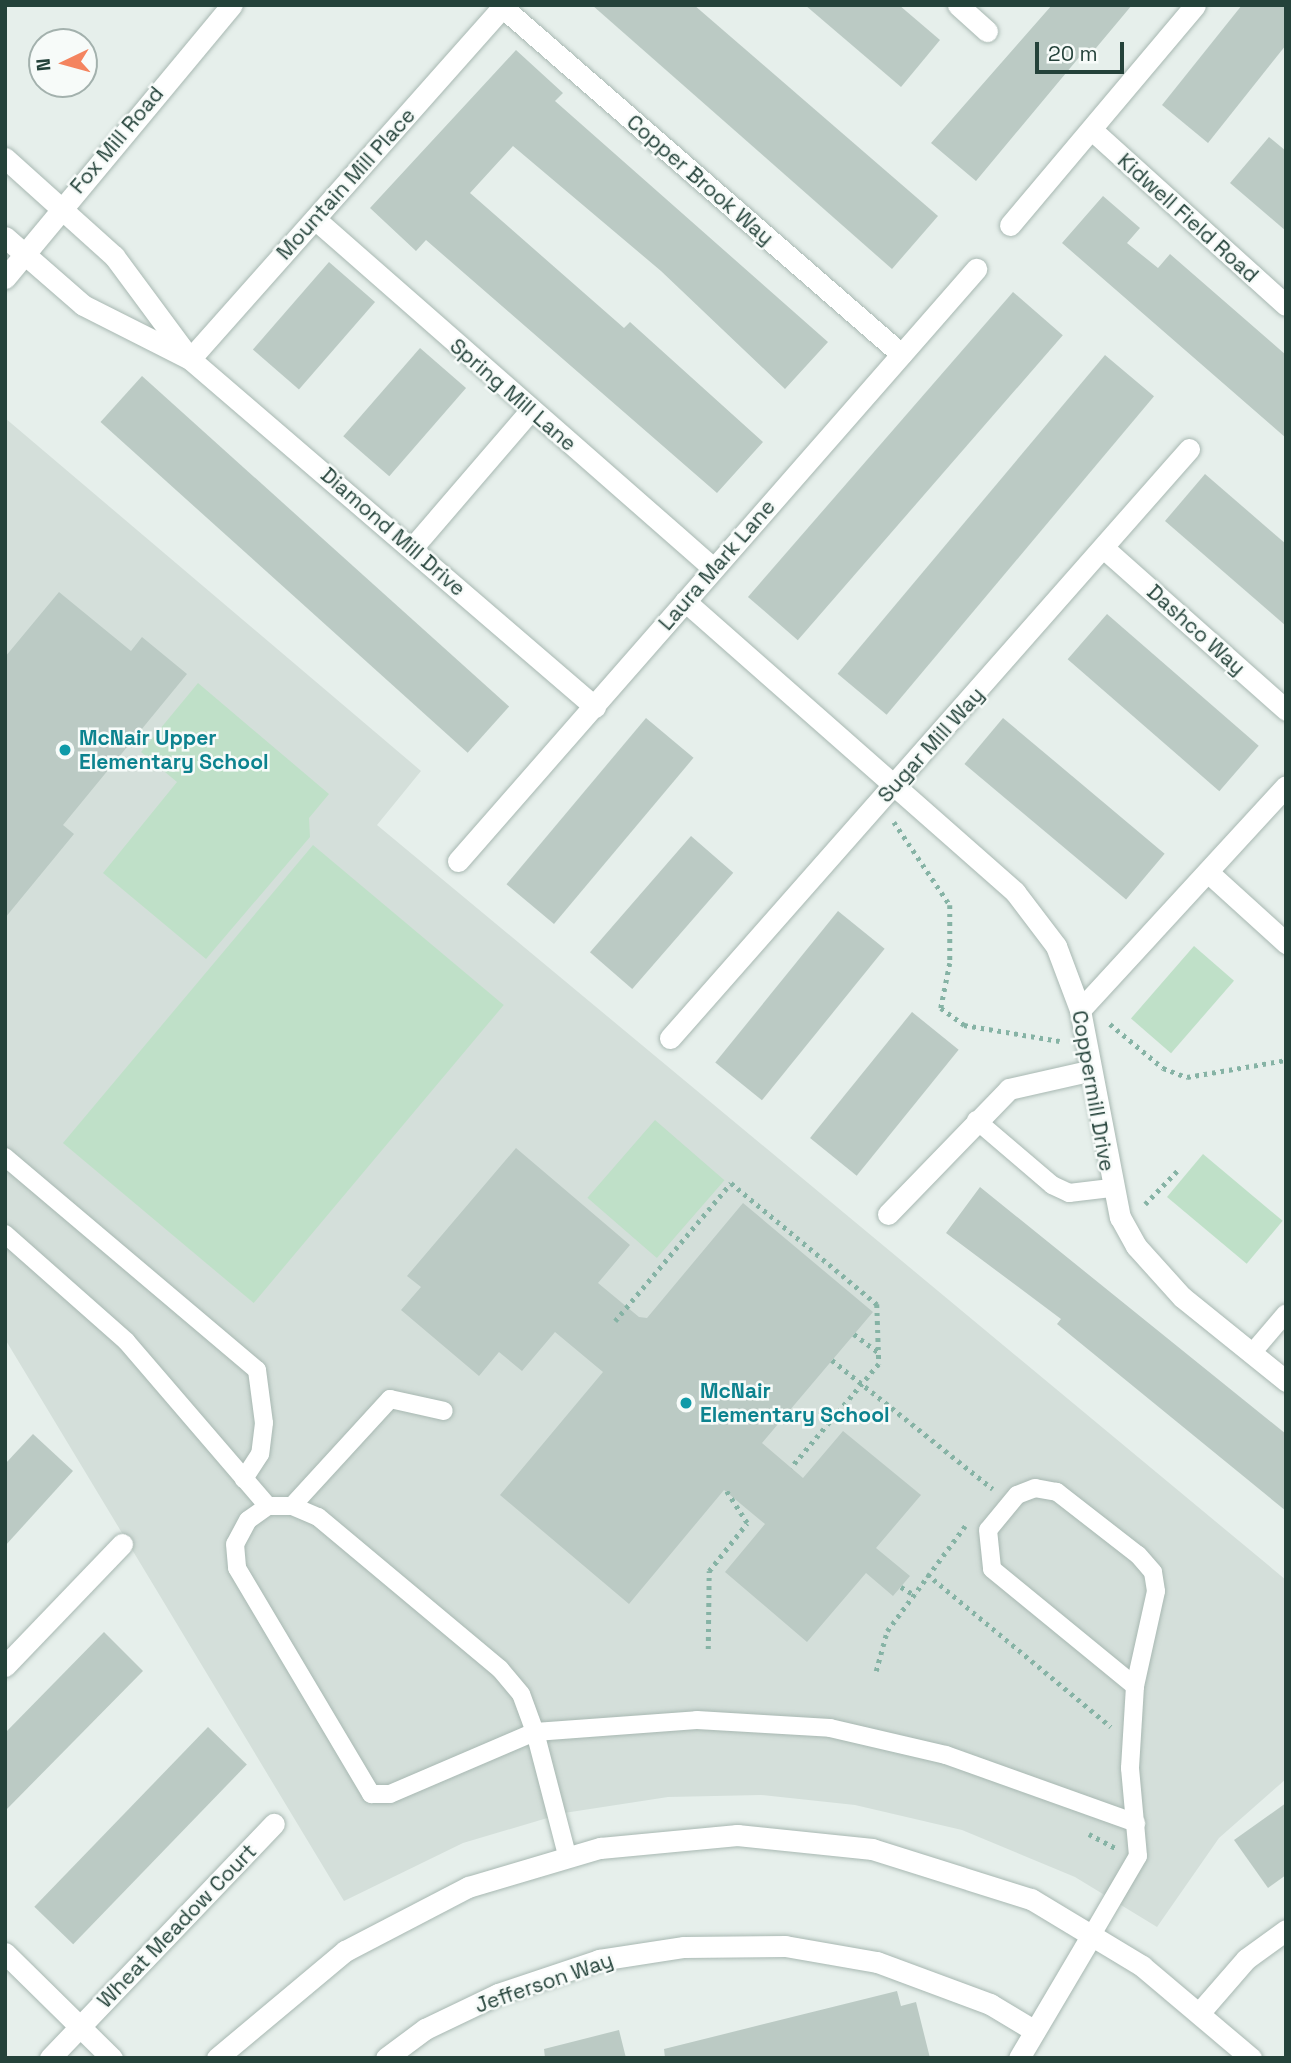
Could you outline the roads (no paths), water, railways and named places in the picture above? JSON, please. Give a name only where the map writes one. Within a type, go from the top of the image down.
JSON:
[{"type":"street","name":"Fox Mill Road","points":[[5,278],[23,253],[232,5]]},
{"type":"street","points":[[958,5],[987,31]]},
{"type":"street","points":[[1010,225],[1195,5]]},
{"type":"street","name":"Mountain Mill Place","points":[[190,359],[501,6]]},
{"type":"street","name":"Copper Brook Way","points":[[501,6],[901,354]]},
{"type":"street","name":"Kidwell Field Road","points":[[1092,130],[1286,305]]},
{"type":"street","name":"Diamond Mill Drive","points":[[5,158],[114,256],[190,359],[594,707]]},
{"type":"street","name":"Spring Mill Lane","points":[[315,219],[530,411],[713,568]]},
{"type":"street","name":"Diamond Mill Drive","points":[[5,237],[83,305],[190,359]]},
{"type":"street","name":"Laura Mark Lane","points":[[458,861],[976,269]]},
{"type":"street","points":[[412,548],[530,411]]},
{"type":"street","name":"Sugar Mill Way","points":[[670,1038],[1106,550],[1189,449]]},
{"type":"street","name":"Dashco Way","points":[[1106,550],[1286,710]]},
{"type":"street","name":"Coppermill Drive","points":[[685,601],[892,788],[1014,892],[1056,946],[1080,1010],[1088,1071],[1111,1188],[1136,1246],[1182,1297],[1286,1381]]},
{"type":"street","points":[[1080,1010],[1210,874],[1286,786]]},
{"type":"street","points":[[1210,874],[1286,943]]},
{"type":"street","points":[[888,1214],[976,1120],[1009,1089],[1088,1071]]},
{"type":"street","points":[[5,1666],[122,1545]]},
{"type":"street","name":"Wheat Meadow Court","points":[[50,2058],[274,1824]]},
{"type":"street","points":[[217,2058],[288,1993],[373,1934],[468,1887],[567,1855],[737,1835],[838,1844],[970,1877],[1031,1899],[1093,1933],[1200,2012],[1251,2058]]},
{"type":"street","points":[[1200,2012],[1246,1959],[1286,1930]]},
{"type":"street","points":[[1019,2058],[1093,1933]]},
{"type":"street","name":"Jefferson Way","points":[[386,2058],[425,2029],[498,1994],[599,1960],[684,1947],[785,1946],[877,1962],[990,2004],[1035,2031]]},
{"type":"street","points":[[5,1953],[112,2058]]},
{"type":"lane","points":[[976,1120],[1052,1185],[1069,1192],[1111,1188]]},
{"type":"lane","points":[[5,1157],[257,1370],[264,1423],[260,1454],[244,1479]]},
{"type":"lane","points":[[5,1234],[126,1341],[268,1506]]},
{"type":"lane","points":[[1252,1353],[1286,1313]]},
{"type":"lane","points":[[292,1506],[390,1399],[444,1412]]},
{"type":"lane","points":[[1093,1933],[1131,1878],[1138,1856],[1130,1768],[1135,1686],[1156,1591],[1153,1572],[1057,1492],[1035,1488],[1017,1495],[988,1530],[992,1569],[1135,1686]]},
{"type":"lane","points":[[567,1855],[535,1732],[522,1694],[500,1669],[318,1517],[292,1506],[268,1506],[248,1520],[235,1544],[237,1568],[371,1794],[390,1794],[535,1732],[696,1720],[831,1728],[946,1755],[1136,1823]]},
{"type":"place","name":"McNair Upper Elementary School","points":[[65,750]]},
{"type":"place","name":"McNair Elementary School","points":[[686,1403]]}]
